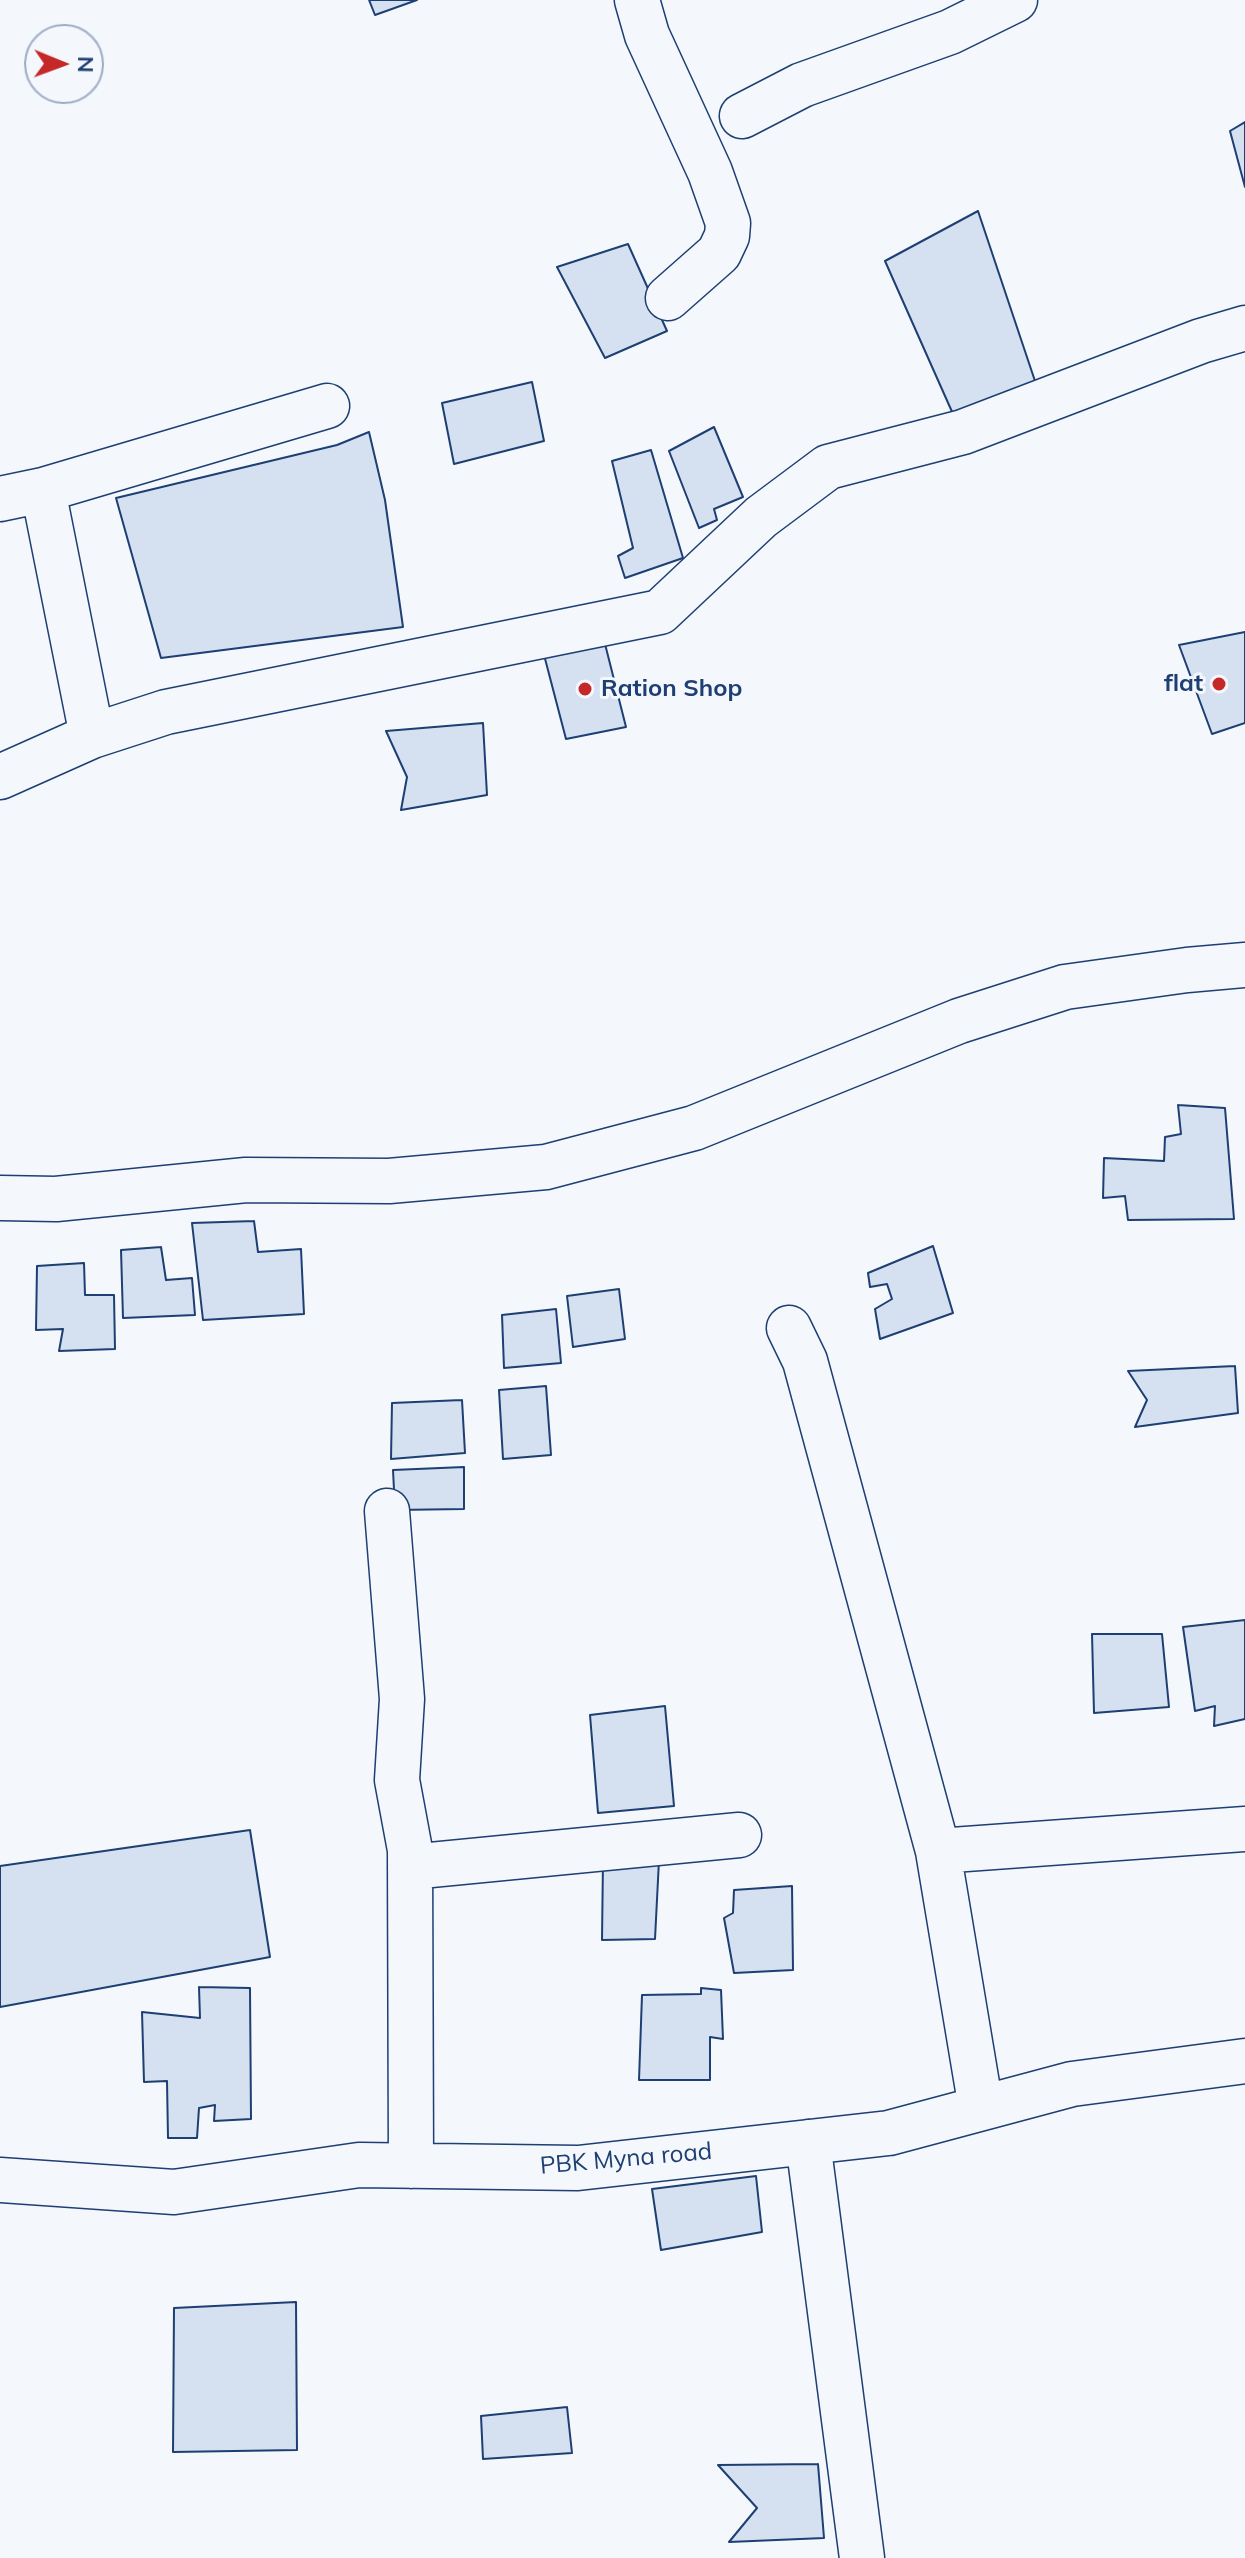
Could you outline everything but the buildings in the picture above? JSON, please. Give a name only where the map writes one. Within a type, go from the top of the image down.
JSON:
[{"type":"street","points":[[637,0],[647,35],[710,172],[728,223],[727,236],[719,253],[668,298]]},
{"type":"street","points":[[742,116],[802,85],[950,32],[1015,0]]},
{"type":"street","points":[[0,777],[92,736],[166,712],[660,612],[761,517],[828,467],[963,432],[1201,341],[1245,328]]},
{"type":"street","points":[[0,499],[43,490],[327,406]]},
{"type":"street","points":[[43,490],[92,736]]},
{"type":"street","points":[[0,1198],[56,1199],[246,1180],[389,1181],[546,1167],[694,1128],[959,1021],[1065,987],[1245,965]]},
{"type":"street","points":[[789,1328],[805,1361],[938,1851],[981,2108]]},
{"type":"street","points":[[387,1511],[402,1699],[397,1780],[410,1850],[411,2166]]},
{"type":"street","points":[[938,1851],[1245,1829]]},
{"type":"street","points":[[410,1867],[739,1835]]},
{"type":"street","name":"PBK Myna road","points":[[0,2180],[174,2192],[359,2165],[578,2168],[889,2133],[1072,2084],[1245,2061]]},
{"type":"street","points":[[808,2142],[862,2558]]},
{"type":"place","name":"flat","points":[[1219,684]]},
{"type":"place","name":"Ration Shop","points":[[585,689]]}]
